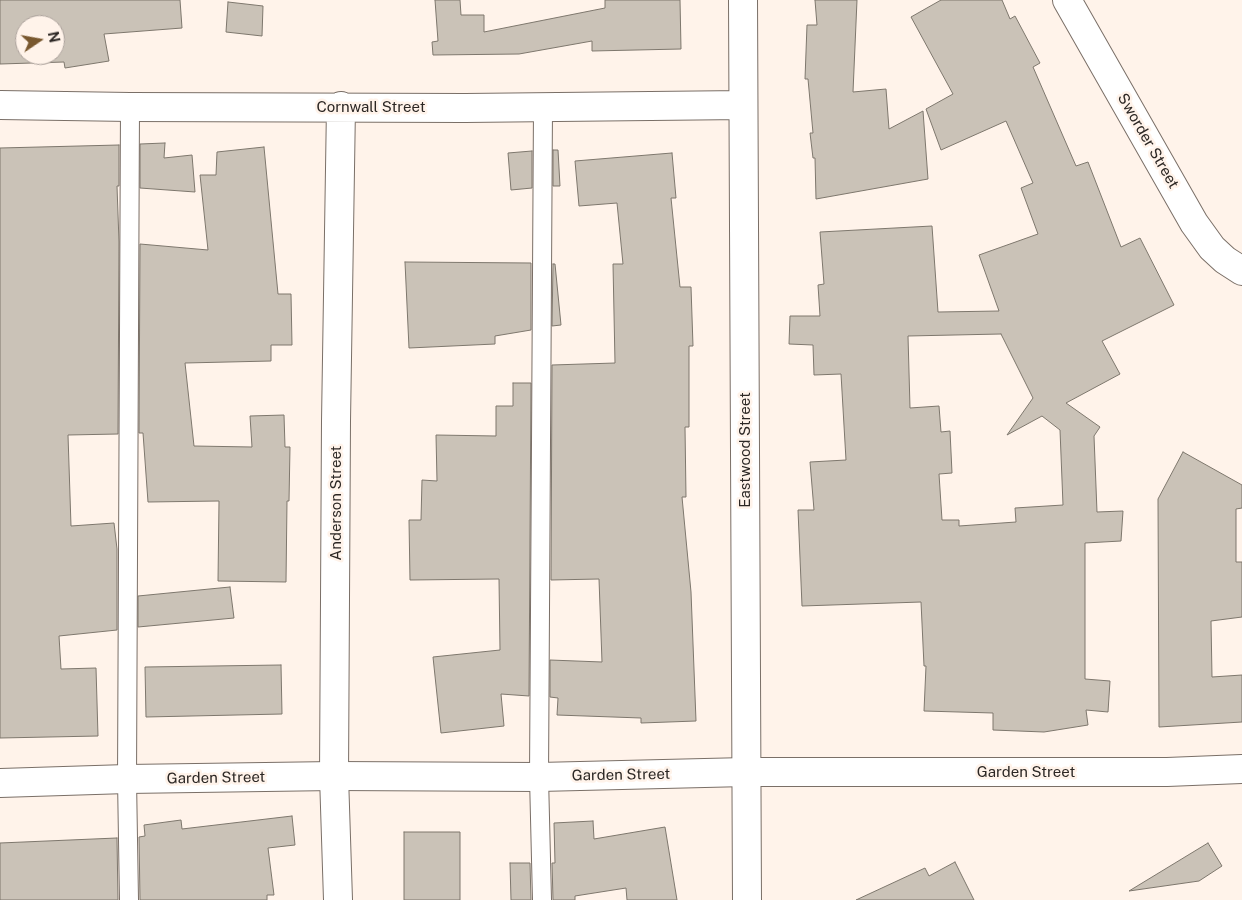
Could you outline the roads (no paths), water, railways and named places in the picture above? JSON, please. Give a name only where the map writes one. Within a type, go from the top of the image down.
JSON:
[{"type":"street","name":"Eastwood Street","points":[[743,0],[747,900]]},
{"type":"street","name":"Sworder Street","points":[[1067,0],[1194,223],[1212,248],[1225,260],[1242,271]]},
{"type":"street","name":"Cornwall Street","points":[[0,105],[130,107],[543,107],[743,105]]},
{"type":"street","name":"Anderson Street","points":[[338,900],[334,776],[336,420],[341,106]]},
{"type":"street","name":"Garden Street","points":[[0,783],[334,776],[539,776],[746,772],[1167,772],[1242,769]]},
{"type":"lane","points":[[129,900],[127,779],[130,107]]},
{"type":"lane","points":[[542,900],[539,776],[543,107]]}]
